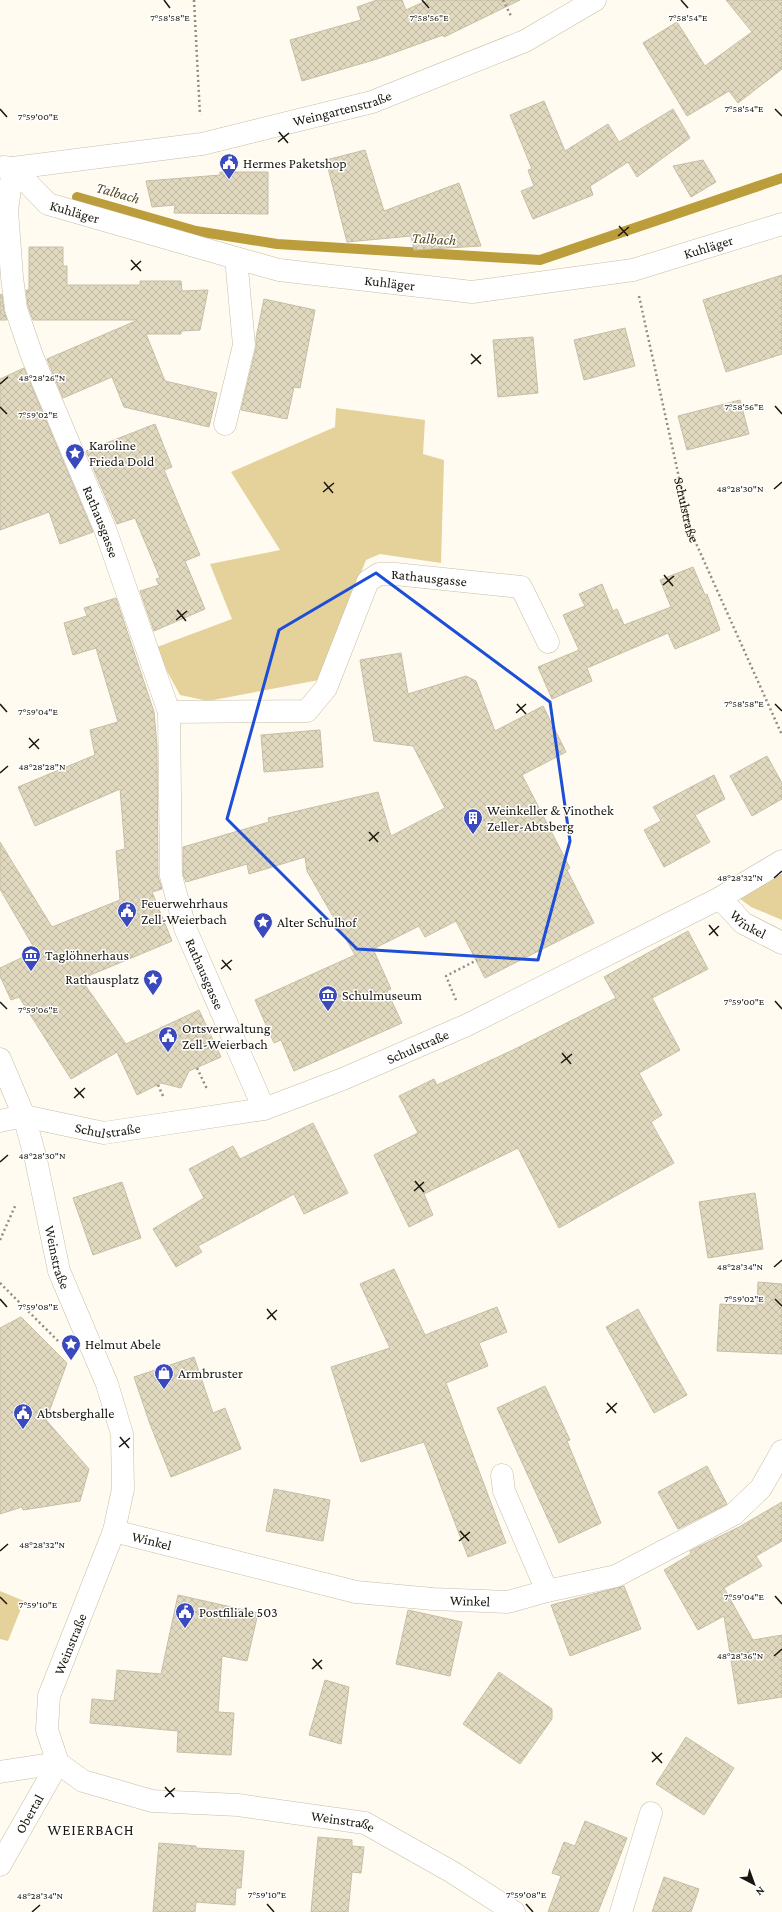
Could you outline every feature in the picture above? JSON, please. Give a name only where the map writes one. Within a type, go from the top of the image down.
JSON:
[{"type":"street","name":"Weingartenstraße","points":[[6,168],[202,144],[372,102],[525,41],[595,0]]},
{"type":"street","name":"Kuhläger","points":[[6,168],[48,204],[280,270],[472,292],[633,270],[782,224]]},
{"type":"street","name":"Rathausgasse","points":[[6,168],[7,210],[16,309],[32,356],[105,529],[169,712],[171,876],[176,902],[185,928],[264,1109]]},
{"type":"street","points":[[225,424],[244,345],[236,258]]},
{"type":"street","name":"Rathausgasse","points":[[169,712],[307,711],[326,688],[368,581],[378,574],[395,574],[521,587],[548,642]]},
{"type":"street","name":"Schulstraße","points":[[24,1116],[104,1133],[264,1109],[343,1079],[467,1026],[720,898],[782,861]]},
{"type":"street","name":"Winkel","points":[[720,898],[743,923],[782,943]]},
{"type":"street","name":"Weinstraße","points":[[0,1059],[24,1116],[36,1160],[60,1270],[108,1384],[122,1434],[123,1489],[114,1531],[49,1696],[47,1730],[58,1763],[82,1781],[152,1801],[238,1805],[365,1823],[452,1872],[514,1912]]},
{"type":"street","points":[[0,1121],[24,1116]]},
{"type":"street","name":"Winkel","points":[[114,1531],[356,1592],[433,1599],[508,1602],[547,1591],[616,1576],[734,1514],[762,1488],[782,1450]]},
{"type":"street","points":[[502,1475],[504,1491],[547,1591]]},
{"type":"street","points":[[0,1772],[58,1763]]},
{"type":"street","name":"Obertal","points":[[0,1866],[58,1763]]},
{"type":"street","points":[[621,1912],[651,1813]]},
{"type":"path","points":[[194,0],[202,144]]},
{"type":"path","name":"Schulstraße","points":[[633,270],[691,532],[782,735]]},
{"type":"path","points":[[467,1026],[446,976],[477,960]]},
{"type":"path","points":[[197,1068],[207,1090]]},
{"type":"path","points":[[0,1283],[52,1336]]},
{"type":"highlighted area","points":[[376,573],[550,702],[570,841],[538,960],[357,949],[227,819],[279,630]]},
{"type":"shaded area","points":[[336,408],[425,420],[423,454],[444,460],[441,563],[380,554],[366,560],[319,680],[208,701],[180,695],[162,662],[157,647],[232,619],[210,564],[280,550],[231,472],[335,427]]},
{"type":"shaded area","points":[[782,873],[782,920],[751,907],[739,898]]},
{"type":"shaded area","points":[[0,1591],[24,1601],[8,1641],[0,1639]]},
{"type":"building","points":[[377,0],[402,0],[406,10],[428,0],[520,0],[444,37],[443,35],[377,59],[302,81],[290,40],[361,20],[357,7]]},
{"type":"building","points":[[726,0],[782,0],[782,69],[738,103],[729,91],[687,116],[643,43],[677,22],[705,66],[752,32]]},
{"type":"building","points":[[544,101],[565,151],[608,124],[619,142],[673,109],[690,138],[637,177],[628,162],[590,186],[593,195],[533,219],[521,191],[534,186],[528,170],[532,169],[510,115]]},
{"type":"building","points":[[365,150],[384,211],[459,183],[481,246],[414,250],[411,236],[347,242],[326,160]]},
{"type":"building","points":[[703,160],[716,182],[691,197],[673,166]]},
{"type":"building","points":[[220,172],[268,172],[268,214],[174,213],[175,205],[152,207],[146,181],[220,175]]},
{"type":"building","points":[[29,247],[63,247],[63,266],[67,266],[67,285],[140,285],[140,281],[181,281],[182,291],[208,290],[200,330],[181,331],[181,334],[146,334],[165,381],[217,393],[209,427],[124,407],[112,377],[63,398],[47,359],[138,320],[33,320],[28,306],[26,290],[29,290]]},
{"type":"building","points":[[782,275],[782,354],[726,372],[703,300]]},
{"type":"building","points":[[2,294],[4,311],[7,320],[0,320],[0,295]]},
{"type":"building","points":[[264,299],[315,310],[300,388],[294,387],[287,419],[241,410],[256,348],[256,338]]},
{"type":"building","points":[[625,328],[635,366],[584,380],[574,340]]},
{"type":"building","points":[[533,337],[538,393],[498,397],[493,340]]},
{"type":"building","points":[[24,368],[93,532],[60,544],[49,512],[0,530],[0,379]]},
{"type":"building","points":[[740,400],[749,434],[687,450],[678,416]]},
{"type":"building","points":[[155,424],[172,467],[164,470],[200,555],[185,561],[205,609],[154,631],[140,591],[159,585],[156,579],[160,578],[135,518],[117,524],[86,451]]},
{"type":"building","points":[[693,567],[705,595],[707,594],[720,630],[675,649],[668,633],[587,668],[592,681],[552,699],[538,667],[579,650],[563,615],[585,606],[579,594],[602,584],[613,611],[617,609],[624,625],[671,607],[660,580]]},
{"type":"building","points":[[116,598],[154,712],[157,746],[158,876],[162,889],[152,892],[172,941],[81,979],[126,1044],[199,1010],[221,1057],[189,1071],[181,1088],[161,1083],[137,1095],[117,1052],[71,1079],[19,997],[11,1000],[0,976],[0,968],[36,951],[0,889],[0,842],[52,927],[120,900],[116,851],[125,849],[120,789],[35,826],[18,787],[95,755],[90,730],[118,722],[96,648],[73,655],[64,623],[87,616],[84,608]]},
{"type":"building","points":[[401,653],[408,694],[466,676],[476,681],[495,731],[543,706],[566,752],[522,775],[570,868],[567,870],[594,923],[485,978],[456,921],[425,937],[419,926],[373,949],[391,989],[387,991],[402,1023],[294,1071],[281,1040],[274,1043],[255,1000],[355,955],[307,871],[305,857],[249,874],[247,864],[186,882],[183,874],[183,847],[269,822],[268,818],[378,792],[391,836],[445,808],[413,746],[374,741],[360,660]]},
{"type":"building","points":[[320,730],[323,767],[264,772],[261,735]]},
{"type":"building","points":[[767,756],[782,783],[782,799],[752,816],[730,776]]},
{"type":"building","points":[[714,775],[725,799],[695,815],[710,842],[664,867],[644,830],[661,821],[653,807]]},
{"type":"building","points":[[688,931],[708,969],[652,998],[680,1050],[639,1073],[662,1115],[651,1122],[674,1163],[559,1228],[518,1148],[424,1194],[433,1215],[409,1227],[374,1155],[418,1133],[399,1096],[434,1079],[437,1085],[513,1050],[616,998],[604,977]]},
{"type":"building","points":[[313,1123],[348,1193],[304,1214],[294,1194],[198,1246],[202,1252],[176,1267],[153,1229],[204,1198],[189,1169],[233,1146],[240,1159]]},
{"type":"building","points":[[122,1182],[141,1238],[93,1255],[73,1198]]},
{"type":"building","points":[[755,1193],[763,1249],[708,1258],[699,1202]]},
{"type":"building","points":[[394,1269],[425,1335],[497,1307],[507,1332],[479,1343],[488,1366],[446,1383],[506,1543],[468,1557],[424,1442],[361,1462],[331,1367],[390,1348],[360,1284]]},
{"type":"building","points":[[758,1282],[782,1284],[782,1354],[717,1351],[720,1304],[757,1306]]},
{"type":"building","points":[[638,1309],[687,1395],[654,1413],[606,1327]]},
{"type":"building","name":"Abtsberghalle","points":[[21,1317],[67,1363],[46,1420],[89,1469],[80,1501],[23,1510],[22,1507],[0,1514],[0,1328]]},
{"type":"building","points":[[194,1357],[213,1413],[225,1408],[241,1449],[171,1477],[150,1424],[134,1377]]},
{"type":"building","points":[[545,1386],[570,1440],[567,1441],[601,1523],[559,1543],[497,1408]]},
{"type":"building","points":[[707,1466],[727,1504],[678,1529],[658,1492]]},
{"type":"building","points":[[274,1489],[330,1500],[323,1541],[266,1531]]},
{"type":"building","points":[[782,1502],[782,1541],[756,1556],[762,1566],[724,1588],[753,1640],[782,1635],[782,1697],[738,1704],[724,1616],[698,1630],[664,1570],[691,1554],[690,1551],[739,1527]]},
{"type":"building","points":[[624,1586],[641,1629],[570,1656],[551,1605]]},
{"type":"building","points":[[178,1595],[258,1613],[247,1661],[222,1656],[218,1712],[234,1713],[231,1755],[177,1752],[178,1731],[90,1723],[92,1699],[114,1701],[117,1670],[161,1674]]},
{"type":"building","points":[[408,1610],[462,1622],[450,1676],[396,1664]]},
{"type":"building","points":[[499,1672],[552,1709],[552,1719],[520,1764],[463,1724]]},
{"type":"building","points":[[325,1680],[349,1687],[341,1744],[309,1735]]},
{"type":"building","points":[[686,1737],[734,1768],[704,1815],[656,1784]]},
{"type":"building","points":[[585,1821],[627,1838],[598,1912],[548,1912],[561,1876],[552,1873],[564,1842],[575,1846]]},
{"type":"building","points":[[318,1837],[352,1840],[352,1846],[364,1847],[361,1873],[352,1872],[348,1912],[311,1912]]},
{"type":"building","points":[[159,1843],[196,1846],[196,1848],[244,1851],[241,1888],[236,1888],[235,1905],[196,1902],[195,1912],[153,1912]]},
{"type":"building","points":[[664,1877],[699,1889],[691,1912],[652,1912]]},
{"type":"waterway","name":"Talbach","points":[[77,197],[196,231],[277,244],[540,260],[782,178]]},
{"type":"place","name":"Hermes Paketshop","points":[[229,180]]},
{"type":"place","name":"Karoline Frieda Dold","points":[[75,470]]},
{"type":"place","name":"Weinkeller & Vinothek Zeller-Abtsberg","points":[[473,835]]},
{"type":"place","name":"Feuerwehrhaus Zell-Weierbach","points":[[127,928]]},
{"type":"place","name":"Alter Schulhof","points":[[263,939]]},
{"type":"place","name":"Taglöhnerhaus","points":[[31,972]]},
{"type":"place","name":"Rathausplatz","points":[[153,996]]},
{"type":"place","name":"Schulmuseum","points":[[328,1012]]},
{"type":"place","name":"Ortsverwaltung Zell-Weierbach","points":[[168,1053]]},
{"type":"place","name":"Helmut Abele","points":[[71,1361]]},
{"type":"place","name":"Armbruster","points":[[164,1390]]},
{"type":"place","name":"Abtsberghalle","points":[[23,1430]]},
{"type":"place","name":"Postfiliale 503","points":[[185,1629]]},
{"type":"district","name":"WEIERBACH","points":[[91,1830]]}]
